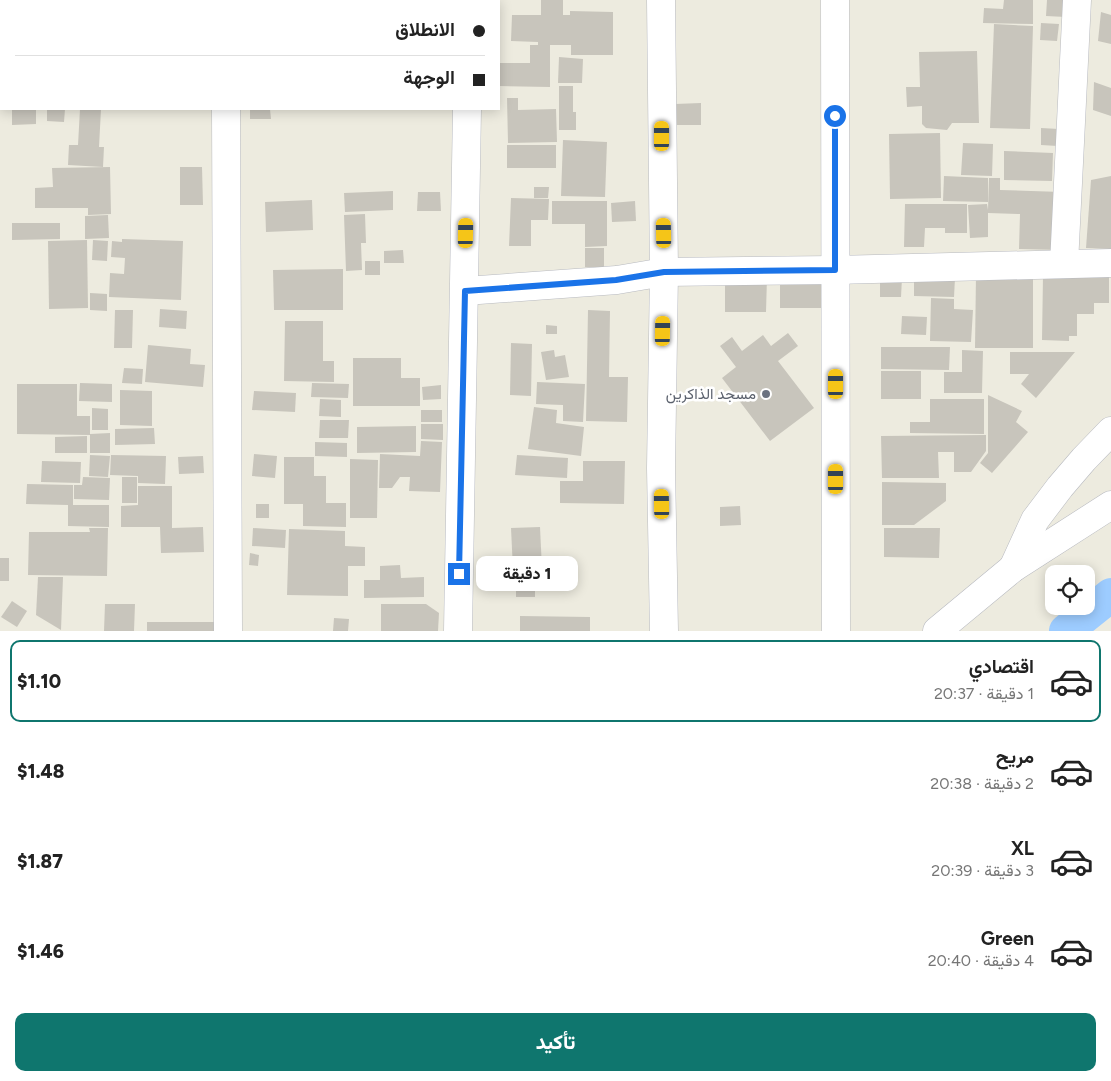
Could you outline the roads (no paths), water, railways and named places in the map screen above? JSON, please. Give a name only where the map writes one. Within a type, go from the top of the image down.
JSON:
[{"type":"street","points":[[661,0],[664,272],[661,468],[664,631]]},
{"type":"street","points":[[835,0],[836,631]]},
{"type":"street","points":[[1064,264],[1077,0]]},
{"type":"street","points":[[226,110],[228,631]]},
{"type":"street","points":[[458,631],[465,291],[461,112]]},
{"type":"street","points":[[465,291],[616,280],[664,272],[1111,263]]},
{"type":"street","points":[[1013,568],[1035,520],[1072,473],[1111,430]]},
{"type":"street","points":[[937,631],[1013,568],[1111,505]]},
{"type":"waterway","points":[[1066,631],[1111,595]]},
{"type":"place","name":"مسجد الذاكرين","points":[[766,394]]}]
